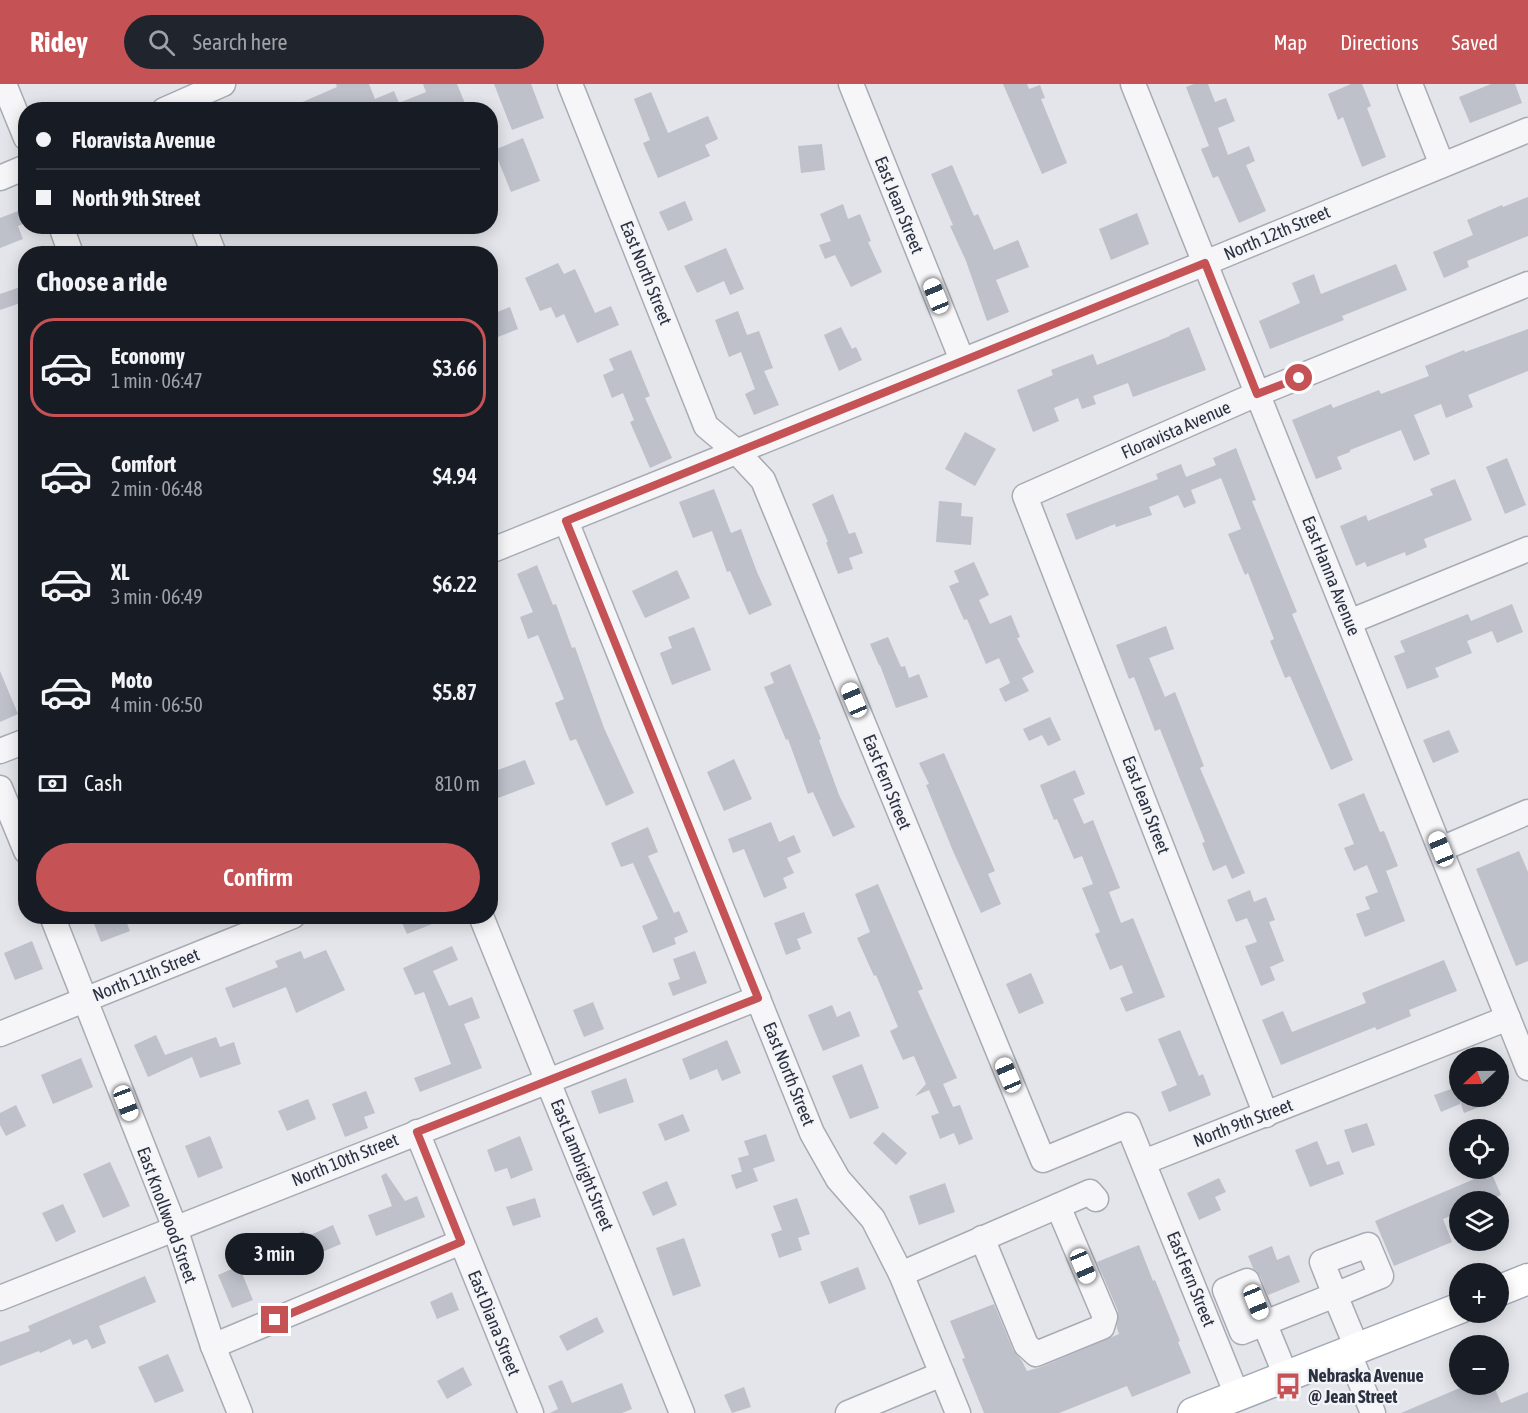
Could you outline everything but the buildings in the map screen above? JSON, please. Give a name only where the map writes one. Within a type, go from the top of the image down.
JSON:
[{"type":"main road","points":[[1509,1287],[1528,1279]]},
{"type":"main road","points":[[1214,1407],[1352,1349],[1449,1312]]},
{"type":"street","points":[[4,84],[18,118]]},
{"type":"street","points":[[182,102],[223,84]]},
{"type":"street","name":"East North Street","points":[[570,84],[706,426],[737,452]]},
{"type":"street","name":"East Jean Street","points":[[851,84],[962,360]]},
{"type":"street","name":"East Hanna Avenue","points":[[1133,84],[1528,1068]]},
{"type":"street","points":[[1410,84],[1442,165]]},
{"type":"street","name":"North 12th Street","points":[[498,548],[1205,263],[1528,130]]},
{"type":"street","points":[[0,178],[18,171]]},
{"type":"street","name":"Floravista Avenue","points":[[1025,496],[1257,394],[1528,284]]},
{"type":"street","name":"East Fern Street","points":[[737,452],[763,480],[1043,1160],[1128,1125],[1216,1342],[1214,1407]]},
{"type":"street","name":"East Jean Street","points":[[1025,496],[1266,1115]]},
{"type":"street","name":"East North Street","points":[[566,521],[812,1133],[838,1179],[873,1219],[901,1274],[958,1413]]},
{"type":"street","points":[[1349,622],[1528,549]]},
{"type":"street","points":[[0,751],[18,744]]},
{"type":"street","points":[[0,788],[18,832]]},
{"type":"street","points":[[1441,849],[1528,812]]},
{"type":"street","name":"East Knollwood Street","points":[[55,924],[175,1228],[213,1346],[240,1413]]},
{"type":"street","name":"North 11th Street","points":[[0,1034],[273,924]]},
{"type":"street","name":"East Lambright Street","points":[[484,924],[682,1413]]},
{"type":"street","name":"North 10th Street","points":[[0,1298],[758,998]]},
{"type":"street","name":"North 9th Street","points":[[1144,1162],[1508,1018]]},
{"type":"street","name":"East Diana Street","points":[[417,1132],[531,1413]]},
{"type":"street","points":[[901,1274],[1090,1192],[1096,1199]]},
{"type":"street","points":[[982,1238],[1026,1346],[1036,1354],[1102,1327],[1105,1317],[1058,1206]]},
{"type":"street","points":[[213,1346],[461,1242]]},
{"type":"street","points":[[1242,1332],[1225,1290],[1247,1281],[1286,1376]]},
{"type":"street","points":[[1216,1342],[1335,1295],[1373,1413]]},
{"type":"street","points":[[848,1413],[942,1374]]},
{"type":"place","name":"Nebraska Avenue @ Jean Street","points":[[1288,1386]]},
{"type":"route","points":[[275,1320],[461,1242],[417,1132],[758,998],[566,521],[1205,263],[1257,394],[1299,378]]}]
